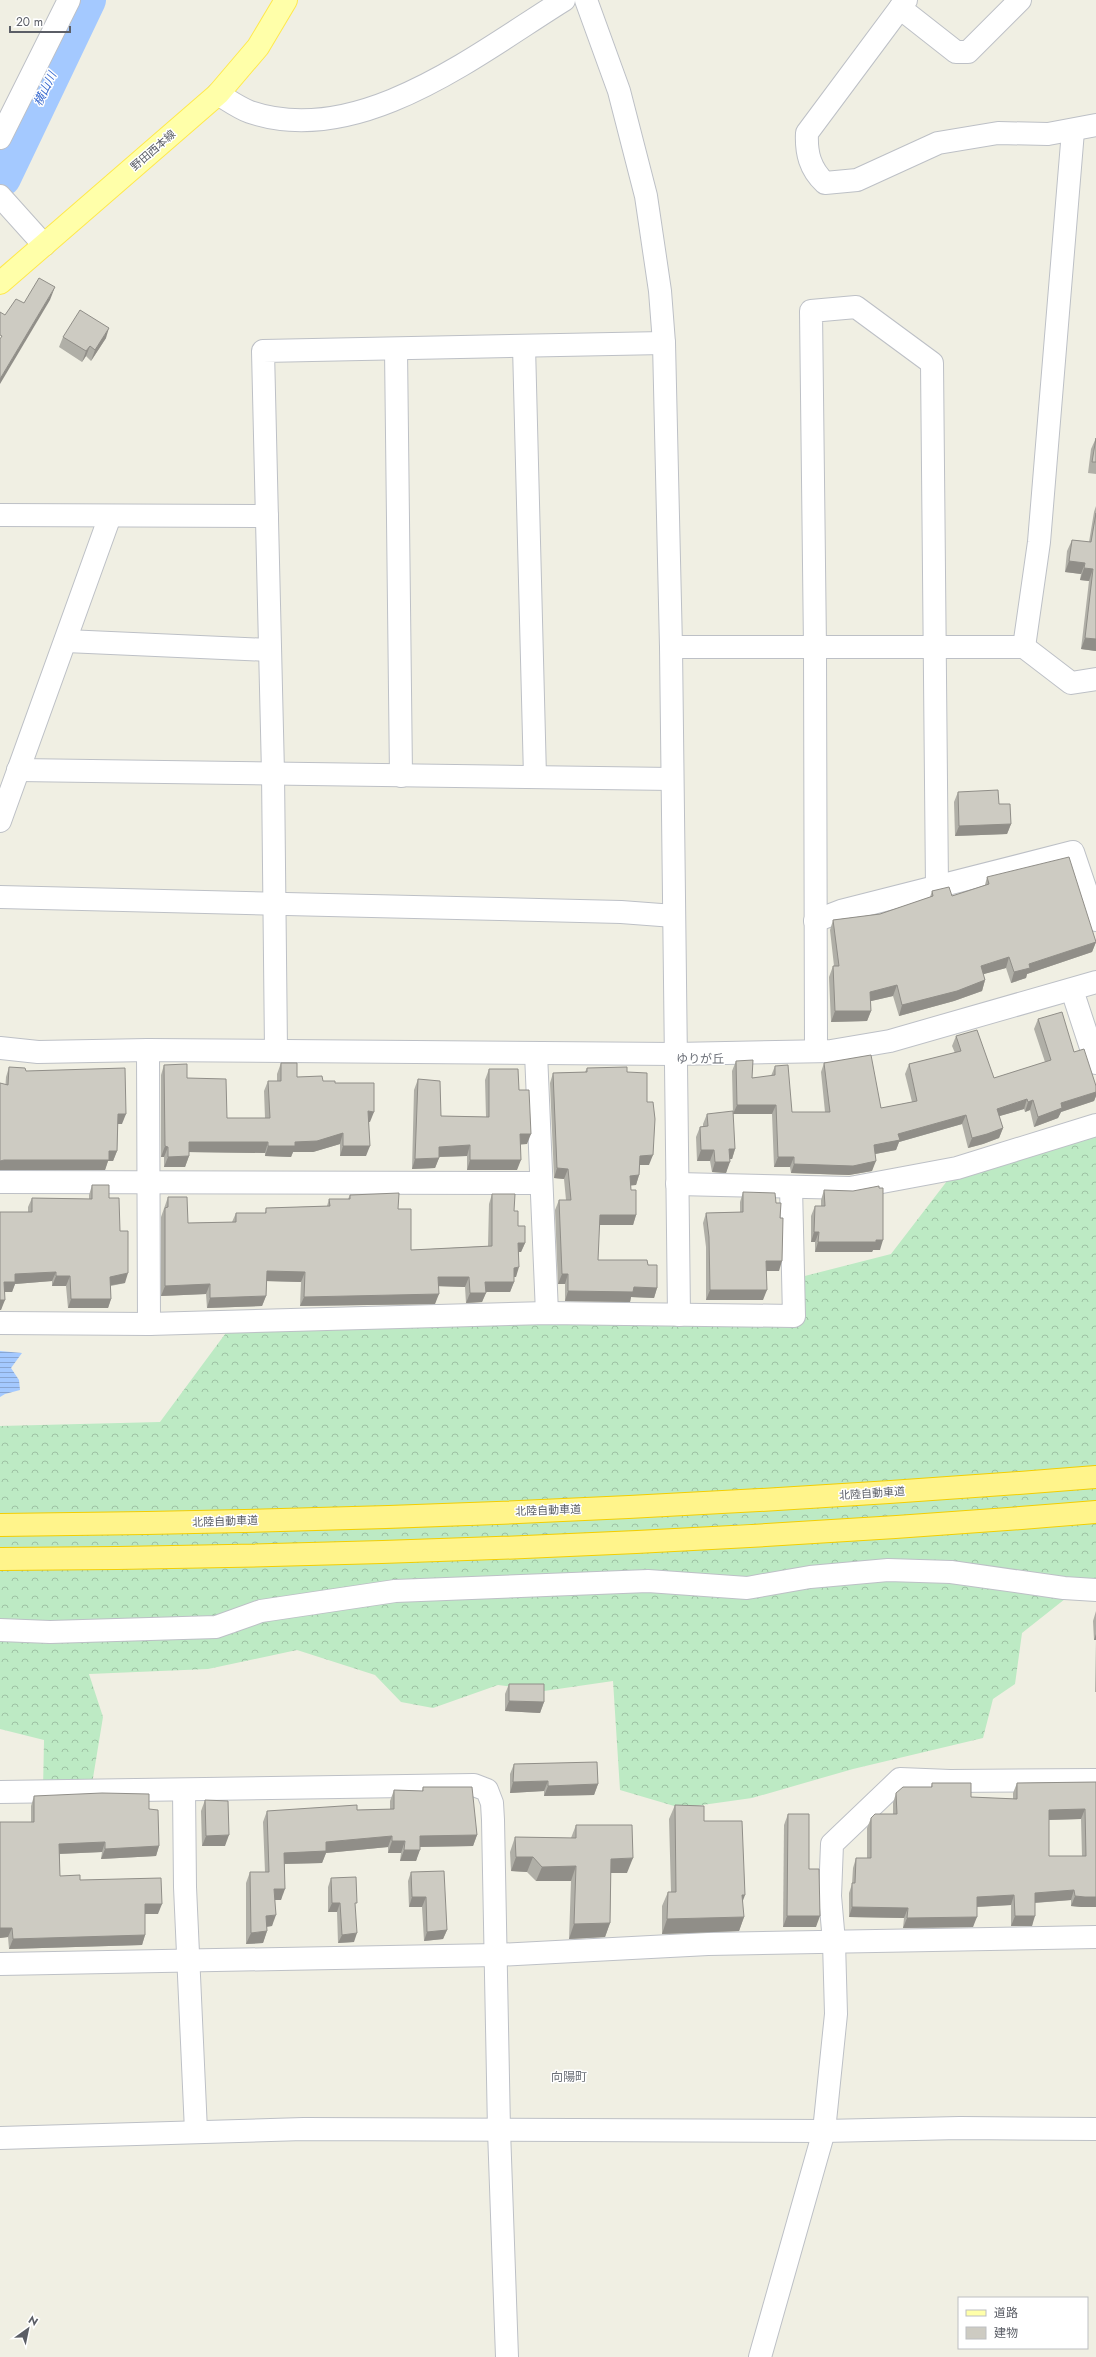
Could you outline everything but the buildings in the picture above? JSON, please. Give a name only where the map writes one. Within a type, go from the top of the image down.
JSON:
[{"type":"highway","name":"北陸自動車道","points":[[0,1524],[133,1524],[511,1511],[771,1500],[1096,1477]]},
{"type":"highway","points":[[0,1559],[131,1558],[472,1548],[775,1534],[1096,1512]]},
{"type":"main road","name":"野田西本線","points":[[0,283],[218,94],[258,48],[286,0]]},
{"type":"street","points":[[0,138],[69,0]]},
{"type":"street","points":[[218,94],[248,112],[280,120],[314,121],[384,105],[438,80],[564,0]]},
{"type":"street","points":[[586,0],[619,91],[646,196],[660,291],[664,343],[671,647],[679,1315]]},
{"type":"street","points":[[1020,0],[968,52],[956,52],[903,4],[807,134],[806,150],[811,164],[818,176],[825,183],[857,180],[938,143],[998,133],[1048,134],[1073,131],[1096,125]]},
{"type":"street","points":[[1024,646],[1039,542],[1073,131]]},
{"type":"street","points":[[3,199],[44,245]]},
{"type":"street","points":[[816,1050],[815,648],[811,311],[856,307],[932,363],[937,887]]},
{"type":"street","points":[[276,1050],[273,773],[263,351],[664,343]]},
{"type":"street","points":[[524,346],[535,777]]},
{"type":"street","points":[[396,349],[401,776]]},
{"type":"street","points":[[0,515],[267,516]]},
{"type":"street","points":[[0,821],[110,516]]},
{"type":"street","points":[[66,641],[269,650]]},
{"type":"street","points":[[671,647],[815,648],[1024,646],[1071,684],[1096,679]]},
{"type":"street","points":[[18,770],[672,779]]},
{"type":"street","points":[[815,921],[841,911],[1073,852],[1096,920]]},
{"type":"street","points":[[0,897],[274,905],[621,912],[674,916]]},
{"type":"street","points":[[0,1048],[38,1052],[276,1050],[675,1054],[816,1050],[831,1051],[890,1041],[1096,982]]},
{"type":"street","points":[[1072,990],[1096,1063]]},
{"type":"street","points":[[148,1050],[149,1324]]},
{"type":"street","points":[[536,1053],[547,1313]]},
{"type":"street","points":[[677,1184],[850,1188],[957,1168],[1096,1125]]},
{"type":"street","points":[[0,1182],[541,1183]]},
{"type":"street","points":[[0,1323],[149,1324],[547,1313],[794,1316],[791,1187]]},
{"type":"street","points":[[0,1630],[50,1632],[216,1627],[261,1611],[395,1591],[648,1581],[748,1588],[810,1577],[888,1570],[951,1572],[1064,1588],[1096,1590]]},
{"type":"street","points":[[760,2357],[824,2131],[836,2014],[834,1942],[830,1896],[832,1844],[900,1779],[950,1781],[1096,1780]]},
{"type":"street","points":[[0,1792],[474,1785],[487,1790],[492,1803],[493,1814],[497,1955],[499,2130],[507,2357]]},
{"type":"street","points":[[184,1790],[186,1887],[196,2131]]},
{"type":"street","points":[[0,1964],[190,1959],[497,1955],[708,1944],[1096,1937]]},
{"type":"street","points":[[0,2138],[304,2129],[619,2129],[824,2131],[960,2128],[1096,2129]]},
{"type":"green space","points":[[1096,1125],[1096,1586],[1070,1595],[1022,1633],[1015,1684],[993,1699],[983,1738],[853,1769],[752,1798],[681,1808],[620,1790],[613,1681],[544,1691],[498,1685],[433,1708],[401,1702],[375,1675],[297,1650],[208,1669],[89,1674],[103,1717],[91,1790],[43,1791],[44,1740],[0,1729],[0,1426],[160,1422],[234,1322],[794,1316],[793,1279],[891,1254],[957,1168]]},
{"type":"water","points":[[0,1351],[22,1353],[11,1368],[19,1380],[20,1390],[0,1397]]},
{"type":"waterway","name":"横山川","points":[[3,178],[88,0]]},
{"type":"waterway","name":"横山川","points":[[0,184],[3,178]]},
{"type":"district","name":"ゆりが丘","points":[[700,1059]]},
{"type":"district","name":"向陽町","points":[[569,2077]]}]
